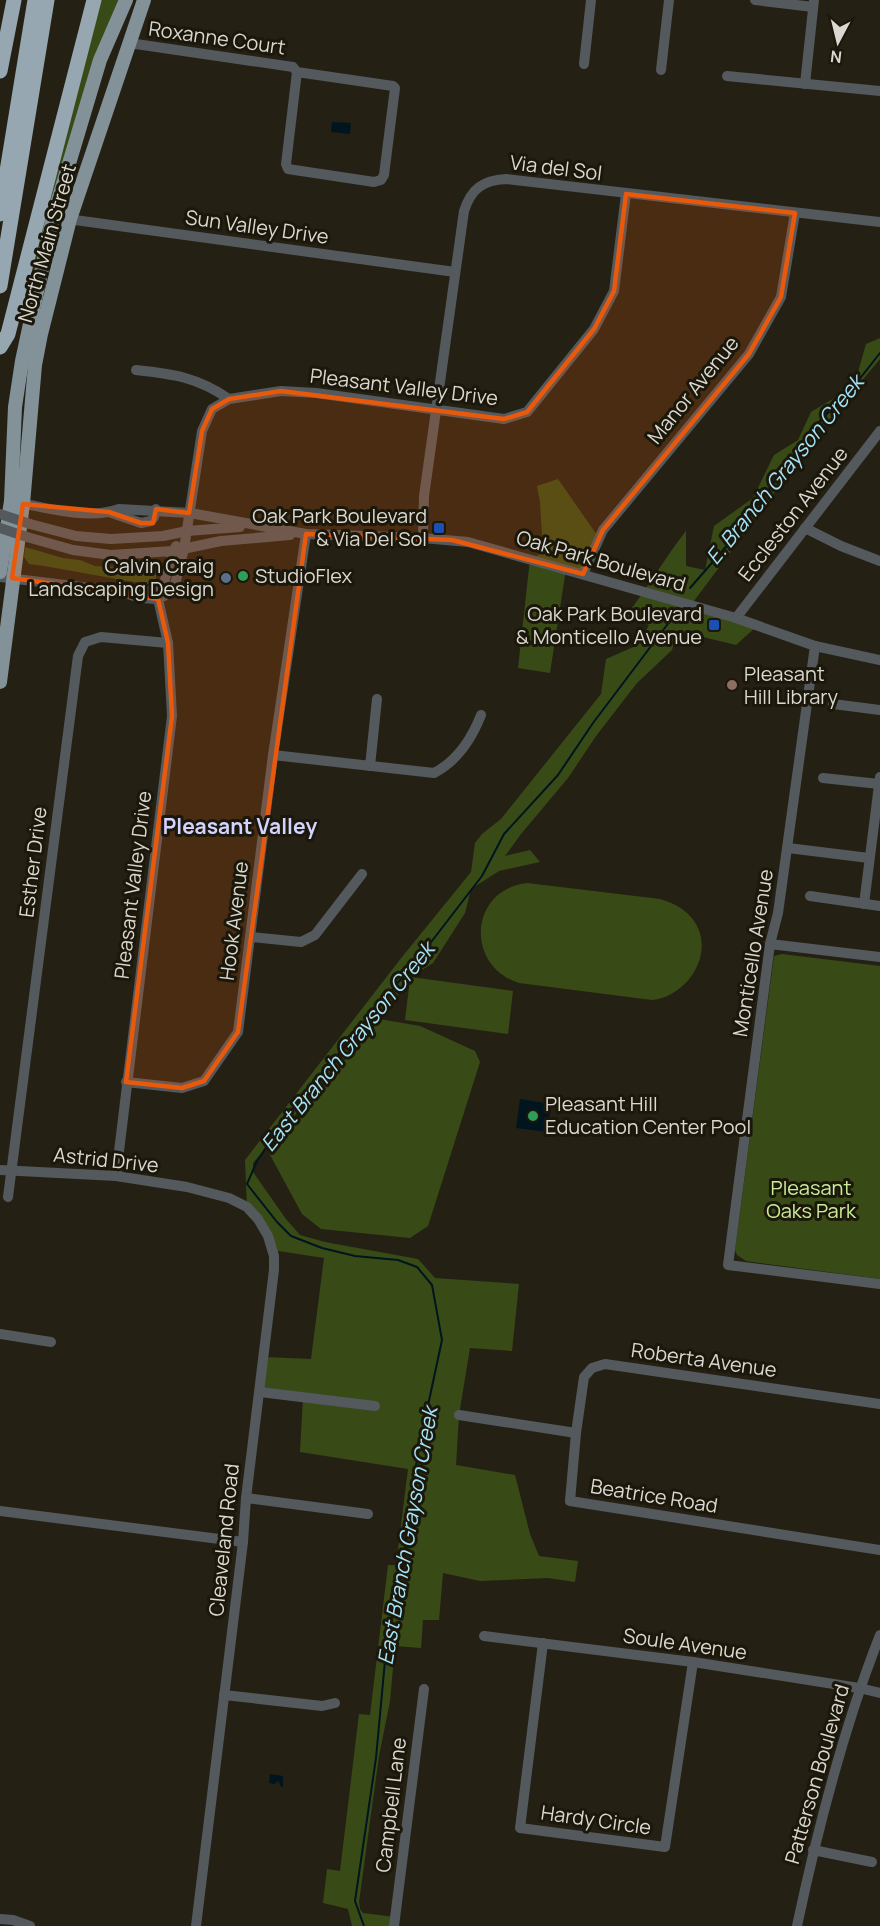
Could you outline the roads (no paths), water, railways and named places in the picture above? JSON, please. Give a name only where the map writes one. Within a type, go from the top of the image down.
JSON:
[{"type":"highway","points":[[0,71],[14,0]]},
{"type":"highway","points":[[0,214],[35,0]]},
{"type":"highway","points":[[0,286],[47,0]]},
{"type":"highway","points":[[0,347],[9,334],[94,0]]},
{"type":"main road","name":"North Main Street","points":[[17,503],[15,406],[22,362],[53,217],[100,60],[126,0]]},
{"type":"main road","name":"North Main Street","points":[[17,503],[35,365],[51,289],[70,219],[144,0]]},
{"type":"main road","points":[[0,682],[4,576],[17,503]]},
{"type":"street","points":[[584,64],[591,0]]},
{"type":"street","points":[[661,70],[669,0]]},
{"type":"street","points":[[755,0],[813,3],[805,84]]},
{"type":"street","name":"Roxanne Court","points":[[129,44],[288,66],[293,67],[297,72],[393,86],[395,88],[384,176],[381,180],[374,182],[288,170],[286,164],[297,72]]},
{"type":"street","points":[[727,76],[880,91]]},
{"type":"street","name":"Via del Sol","points":[[423,538],[424,496],[464,211],[471,195],[483,183],[506,179],[880,222]]},
{"type":"street","name":"Pleasant Valley Drive","points":[[229,399],[281,391],[316,393],[504,419],[527,412],[594,329],[614,291],[626,194]]},
{"type":"street","name":"Manor Avenue","points":[[583,574],[603,530],[749,354],[781,297],[795,213]]},
{"type":"street","name":"Sun Valley Drive","points":[[53,217],[455,272]]},
{"type":"street","points":[[122,592],[151,591],[160,587],[166,580],[187,531],[202,431],[212,410],[229,399],[211,387],[177,375],[136,370]]},
{"type":"street","name":"Eccleston Avenue","points":[[736,618],[879,434]]},
{"type":"street","name":"Oak Park Boulevard","points":[[17,503],[64,512],[109,512],[141,523],[146,523],[154,517],[156,509],[306,534]]},
{"type":"street","name":"Oak Park Boulevard","points":[[0,514],[76,536],[92,538],[163,536],[187,531],[257,525]]},
{"type":"street","name":"Oak Park Boulevard","points":[[0,528],[91,554],[111,555],[178,550],[221,542],[306,534],[468,542],[736,618],[815,646],[880,660]]},
{"type":"street","points":[[805,528],[841,546],[880,561]]},
{"type":"street","name":"Hook Avenue","points":[[126,1082],[182,1089],[204,1081],[238,1032],[273,755],[306,534]]},
{"type":"street","points":[[4,576],[122,592],[149,600],[158,599],[175,584],[178,550]]},
{"type":"street","name":"Pleasant Valley Drive","points":[[116,1176],[172,716],[168,643],[158,599]]},
{"type":"street","name":"Esther Drive","points":[[8,1197],[6,1170],[78,656],[85,642],[101,637],[168,643]]},
{"type":"street","name":"Monticello Avenue","points":[[815,646],[788,848],[778,913],[770,944],[728,1265],[880,1284]]},
{"type":"street","points":[[370,766],[377,699]]},
{"type":"street","points":[[833,704],[880,710]]},
{"type":"street","points":[[273,755],[434,773],[447,766],[474,733],[481,715]]},
{"type":"street","points":[[823,778],[880,781],[864,904]]},
{"type":"street","points":[[788,848],[869,858]]},
{"type":"street","points":[[251,937],[301,942],[315,935],[362,874]]},
{"type":"street","points":[[810,896],[880,906]]},
{"type":"street","points":[[770,944],[880,957]]},
{"type":"street","name":"Astrid Drive","points":[[6,1170],[116,1176],[208,1193]]},
{"type":"street","name":"Cleaveland Road","points":[[196,1926],[274,1270],[268,1236],[256,1217],[247,1208],[229,1198],[208,1193]]},
{"type":"street","points":[[0,1334],[51,1342]]},
{"type":"street","name":"Roberta Avenue","points":[[576,1432],[584,1377],[592,1368],[605,1364],[880,1404]]},
{"type":"street","points":[[260,1392],[375,1406]]},
{"type":"street","points":[[459,1415],[576,1432]]},
{"type":"street","name":"Beatrice Road","points":[[576,1432],[570,1501],[880,1550]]},
{"type":"street","points":[[246,1498],[368,1514]]},
{"type":"street","points":[[0,1512],[243,1542]]},
{"type":"street","name":"Patterson Boulevard","points":[[796,1926],[813,1850],[859,1688],[880,1635]]},
{"type":"street","name":"Soule Avenue","points":[[484,1636],[693,1662],[880,1693]]},
{"type":"street","name":"Hardy Circle","points":[[543,1643],[520,1828],[665,1847],[693,1662]]},
{"type":"street","name":"Campbell Lane","points":[[394,1926],[424,1689]]},
{"type":"street","points":[[224,1695],[322,1706],[334,1703]]},
{"type":"street","points":[[813,1850],[872,1862]]},
{"type":"street","points":[[0,1919],[13,1920],[28,1926]]},
{"type":"water","points":[[332,122],[351,123],[350,134],[331,132]]},
{"type":"water","name":"Pleasant Hill Education Center Pool","points":[[520,1099],[551,1104],[547,1132],[516,1128]]},
{"type":"water","points":[[270,1774],[283,1776],[283,1787],[280,1786],[279,1781],[274,1784],[269,1783]]},
{"type":"waterway","name":"E. Branch Grayson Creek","points":[[690,588],[731,541],[816,425],[854,386],[880,353]]},
{"type":"waterway","name":"East Branch Grayson Creek","points":[[364,1926],[355,1901],[376,1758],[387,1639],[405,1557],[407,1524],[412,1507],[412,1488],[421,1438],[442,1340],[432,1285],[417,1267],[398,1260],[355,1256],[322,1248],[291,1236],[247,1184],[257,1161],[288,1115],[425,950],[482,876],[504,834],[558,775],[593,723],[673,617]]},
{"type":"place","name":"Oak Park Boulevard & Via Del Sol","points":[[439,528]]},
{"type":"place","name":"StudioFlex","points":[[243,576]]},
{"type":"place","name":"Calvin Craig Landscaping Design","points":[[226,578]]},
{"type":"place","name":"Oak Park Boulevard & Monticello Avenue","points":[[714,625]]},
{"type":"place","name":"Pleasant Hill Library","points":[[732,685]]},
{"type":"place","name":"Pleasant Hill Education Center Pool","points":[[533,1116]]},
{"type":"district","name":"Pleasant Valley","points":[[240,827]]},
{"type":"park label","name":"Pleasant Oaks Park","points":[[811,1200]]}]
